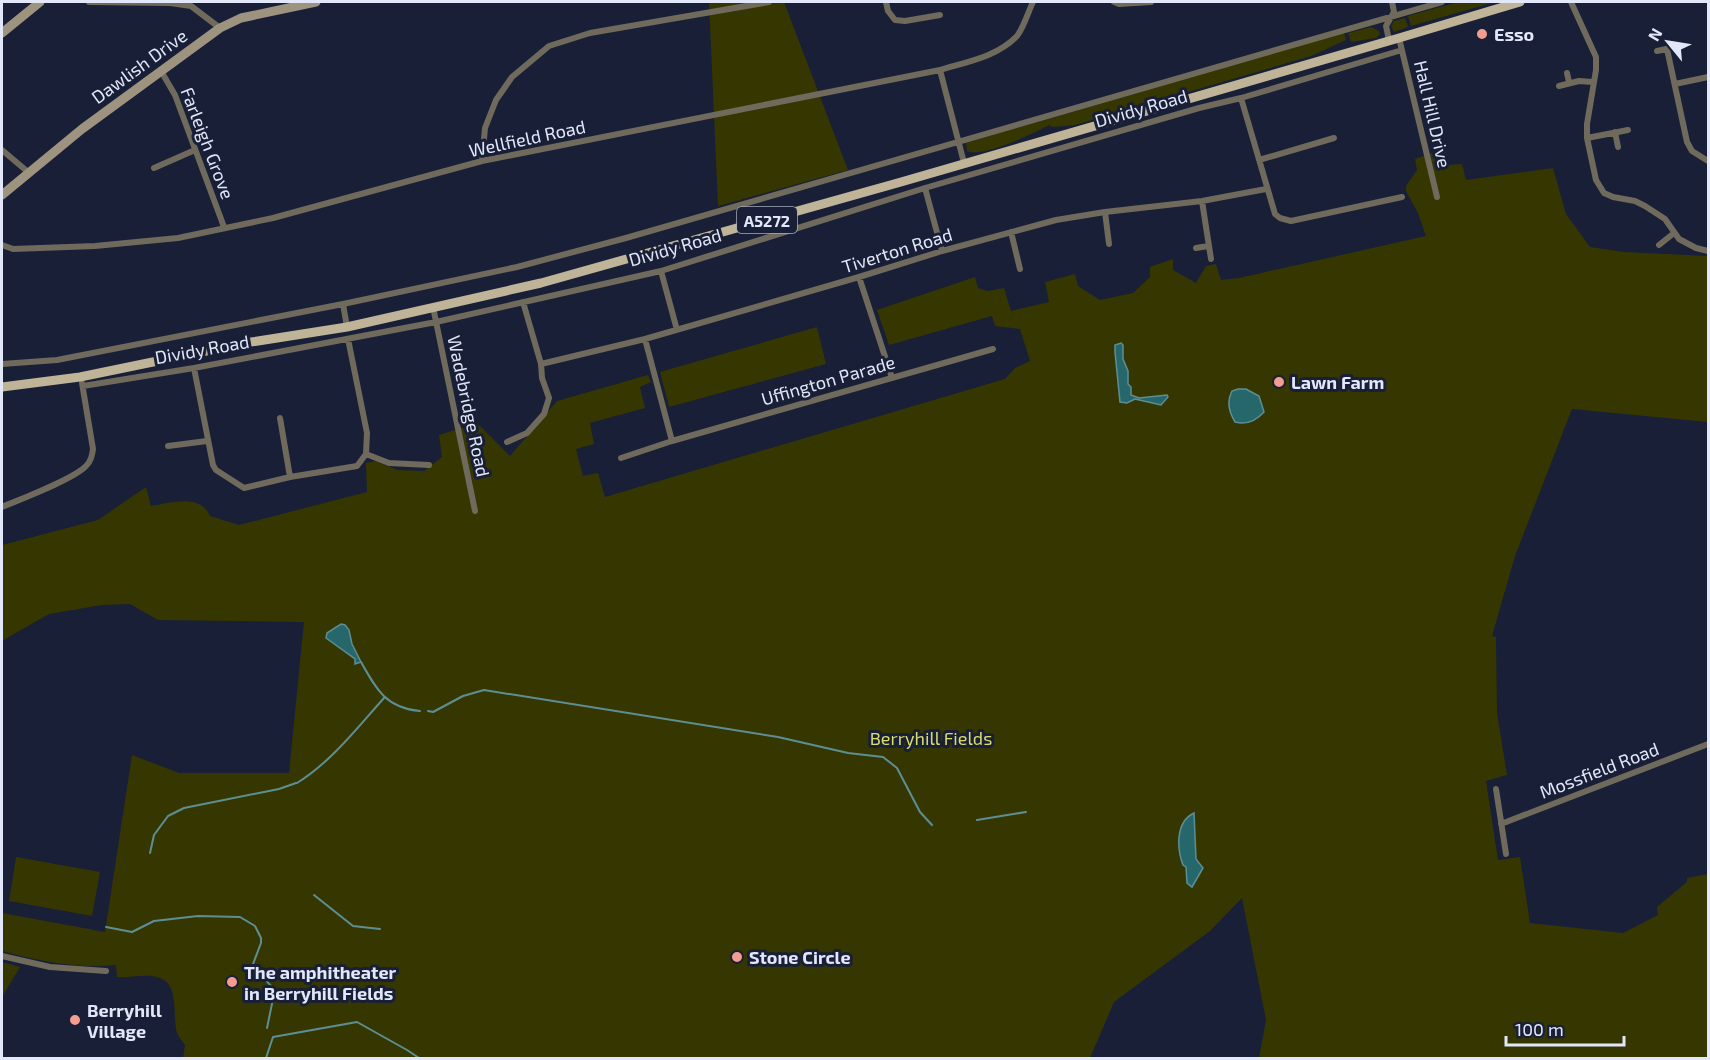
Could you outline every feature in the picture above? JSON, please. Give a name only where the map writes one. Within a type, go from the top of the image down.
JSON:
[{"type":"main road","name":"Dividy Road","points":[[2,387],[82,381],[245,343],[347,327],[552,280],[1520,2]]},
{"type":"street","points":[[2,33],[40,2]]},
{"type":"street","points":[[89,2],[170,3],[191,6],[220,28]]},
{"type":"street","name":"Dawlish Drive","points":[[2,195],[82,129],[220,28],[241,18],[315,2]]},
{"type":"street","points":[[482,161],[485,128],[496,100],[512,77],[549,46],[590,33],[769,2]]},
{"type":"street","points":[[886,2],[888,11],[895,20],[905,21],[940,15]]},
{"type":"street","name":"Wellfield Road","points":[[2,245],[13,249],[95,246],[178,238],[273,218],[482,161],[940,70],[974,60],[1002,48],[1018,34],[1033,2]]},
{"type":"street","points":[[1114,2],[1119,4],[1152,2]]},
{"type":"street","name":"Hall Hill Drive","points":[[1392,2],[1394,12],[1386,26],[1402,50],[1437,197]]},
{"type":"street","name":"Dividy Road","points":[[2,364],[57,360],[517,267],[626,238],[1442,2]]},
{"type":"street","points":[[1572,2],[1596,57],[1596,70],[1588,110],[1587,138],[1596,180],[1604,193],[1645,206],[1665,219],[1674,233],[1687,244],[1708,251]]},
{"type":"street","points":[[1657,51],[1680,46]]},
{"type":"street","points":[[1667,49],[1687,142],[1692,151],[1708,161]]},
{"type":"street","name":"Dividy Road","points":[[82,381],[194,368],[348,339],[436,322],[661,271],[925,188],[1402,50]]},
{"type":"street","points":[[940,70],[964,163]]},
{"type":"street","name":"Farleigh Grove","points":[[161,71],[175,95],[224,228]]},
{"type":"street","points":[[1567,73],[1569,82]]},
{"type":"street","points":[[1675,84],[1708,77]]},
{"type":"street","points":[[1559,86],[1569,82],[1593,82]]},
{"type":"street","points":[[1241,98],[1266,189],[1275,214],[1280,218],[1291,221],[1402,197]]},
{"type":"street","points":[[1587,138],[1628,130]]},
{"type":"street","points":[[1615,132],[1618,147]]},
{"type":"street","points":[[1259,160],[1334,138]]},
{"type":"street","points":[[2,150],[28,172]]},
{"type":"street","points":[[154,168],[195,150]]},
{"type":"street","points":[[925,188],[942,251]]},
{"type":"street","name":"Tiverton Road","points":[[541,364],[645,339],[942,251],[1056,220],[1202,201],[1266,189]]},
{"type":"street","points":[[1202,201],[1211,260]]},
{"type":"street","points":[[1105,212],[1109,244]]},
{"type":"street","points":[[1011,232],[1020,270]]},
{"type":"street","points":[[1659,245],[1674,233]]},
{"type":"street","points":[[1196,248],[1208,246]]},
{"type":"street","points":[[661,271],[677,330]]},
{"type":"street","points":[[859,277],[892,378]]},
{"type":"street","points":[[507,442],[526,433],[544,414],[549,398],[523,302]]},
{"type":"street","points":[[343,304],[347,327]]},
{"type":"street","name":"Wadebridge Road","points":[[433,307],[475,511]]},
{"type":"street","points":[[194,368],[213,465],[216,470],[244,488],[290,477],[357,466],[366,454],[367,433],[348,339]]},
{"type":"street","points":[[645,339],[672,441]]},
{"type":"street","name":"Uffington Parade","points":[[621,458],[672,441],[993,349]]},
{"type":"street","points":[[2,507],[73,475],[88,465],[93,449],[82,381]]},
{"type":"street","points":[[280,418],[290,477]]},
{"type":"street","points":[[168,446],[207,441]]},
{"type":"street","points":[[366,454],[388,463],[429,465]]},
{"type":"street","name":"Mossfield Road","points":[[1501,824],[1708,744]]},
{"type":"street","points":[[1496,789],[1506,854]]},
{"type":"street","points":[[2,956],[50,966],[106,971]]},
{"type":"green space","points":[[709,2],[784,2],[848,170],[718,206]]},
{"type":"green space","points":[[1458,2],[1495,2],[1411,26],[1408,16]]},
{"type":"green space","points":[[1405,18],[1408,27],[1394,32],[1391,26],[1394,21]]},
{"type":"green space","points":[[1371,27],[1379,31],[1380,34],[1376,38],[1351,42],[1348,33]]},
{"type":"green space","points":[[1344,33],[1346,40],[1311,56],[1075,125],[1052,127],[1049,125],[996,148],[975,152],[967,151],[966,143]]},
{"type":"green space","name":"Berryhill Fields","points":[[1445,148],[1448,165],[1462,164],[1466,180],[1553,168],[1566,214],[1590,247],[1624,252],[1708,256],[1708,422],[1572,409],[1515,556],[1492,636],[1496,637],[1497,713],[1507,775],[1486,781],[1498,860],[1520,857],[1530,923],[1623,933],[1658,915],[1657,907],[1687,882],[1687,878],[1708,874],[1708,1058],[1259,1058],[1266,1020],[1242,898],[1210,931],[1114,1002],[1090,1058],[183,1058],[185,1045],[177,1033],[173,994],[166,982],[160,978],[117,977],[116,965],[87,966],[58,963],[2,951],[2,913],[105,932],[132,755],[179,773],[289,773],[304,622],[158,620],[130,604],[102,605],[49,614],[2,641],[2,545],[98,520],[146,487],[151,506],[192,502],[199,504],[210,516],[239,525],[367,492],[366,463],[376,461],[397,470],[424,471],[442,457],[439,435],[477,423],[510,456],[557,401],[648,375],[651,382],[640,387],[645,408],[590,423],[594,444],[576,449],[583,476],[598,473],[605,497],[1005,379],[1015,368],[1030,361],[1020,329],[995,326],[992,316],[889,345],[877,310],[975,277],[978,288],[988,291],[1004,288],[1011,311],[1049,302],[1045,282],[1075,274],[1078,286],[1100,300],[1133,293],[1150,277],[1150,267],[1173,259],[1173,270],[1196,283],[1206,266],[1216,264],[1221,280],[1239,278],[1426,236],[1418,213],[1406,191],[1406,186],[1417,170],[1415,159]]},
{"type":"green space","points":[[817,327],[826,364],[669,407],[660,372]]},
{"type":"green space","points":[[16,857],[100,872],[92,916],[9,901]]},
{"type":"green space","points":[[2,962],[20,967],[2,997]]},
{"type":"shaded area","points":[[1121,343],[1131,395],[1139,398],[1167,395],[1168,397],[1161,405],[1135,399],[1127,403],[1120,402],[1115,345]]},
{"type":"shaded area","points":[[1246,389],[1259,396],[1264,412],[1258,418],[1247,423],[1235,422],[1230,411],[1229,399],[1232,391]]},
{"type":"shaded area","points":[[341,624],[349,630],[352,644],[361,662],[355,664],[355,659],[326,638],[327,633]]},
{"type":"shaded area","points":[[1194,813],[1196,859],[1203,868],[1192,887],[1187,883],[1186,867],[1181,859],[1179,836],[1183,823]]},
{"type":"waterway","points":[[361,662],[383,696],[399,706],[420,711]]},
{"type":"waterway","points":[[428,711],[433,712],[463,696],[484,690],[778,737],[848,753],[883,757],[897,768],[920,812],[932,825]]},
{"type":"waterway","points":[[297,783],[333,755],[384,698]]},
{"type":"waterway","points":[[150,853],[154,835],[168,816],[184,808],[279,789],[296,783]]},
{"type":"waterway","points":[[977,820],[1026,812]]},
{"type":"waterway","points":[[314,895],[353,926],[380,929]]},
{"type":"waterway","points":[[106,927],[132,932],[154,921],[198,916],[240,917],[255,926],[261,943],[253,964],[271,986],[273,999],[267,1028]]},
{"type":"waterway","points":[[273,1037],[357,1022],[419,1058]]},
{"type":"waterway","points":[[266,1058],[273,1037]]},
{"type":"place","name":"Esso","points":[[1482,34]]},
{"type":"place","name":"Lawn Farm","points":[[1279,382]]},
{"type":"place","name":"Stone Circle","points":[[737,957]]},
{"type":"place","name":"The amphitheater in Berryhill Fields","points":[[232,982]]},
{"type":"place","name":"Berryhill Village","points":[[75,1020]]}]
